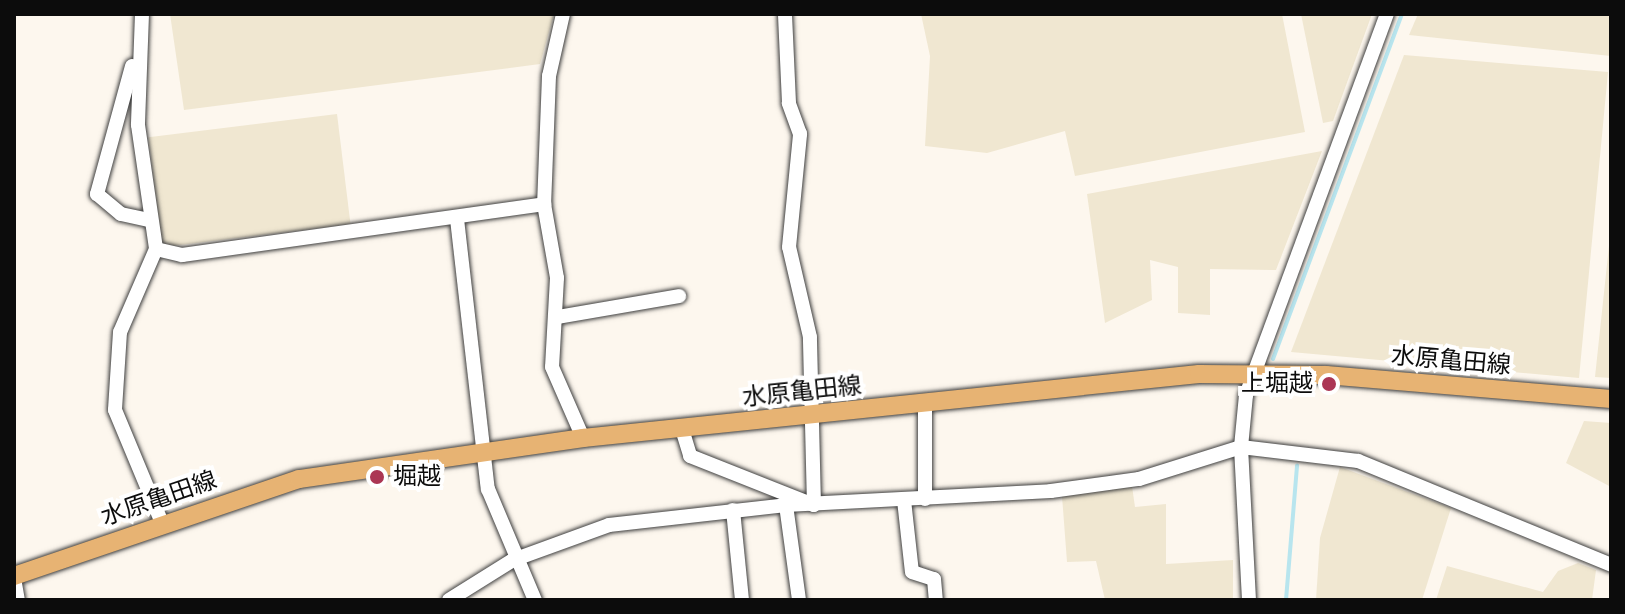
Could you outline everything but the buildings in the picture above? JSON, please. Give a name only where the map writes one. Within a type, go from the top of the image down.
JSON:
[{"type":"main road","name":"水原亀田線","points":[[14,577],[162,523],[299,479],[583,438],[1253,374],[1611,399]]},
{"type":"street","points":[[142,14],[136,54],[97,194],[121,214],[149,220]]},
{"type":"street","points":[[563,14],[549,76],[544,204],[558,317],[552,367],[583,438]]},
{"type":"street","points":[[785,14],[789,103],[800,134],[789,247],[806,298],[814,414],[814,505]]},
{"type":"street","points":[[1249,600],[1241,447],[1253,374],[1387,14]]},
{"type":"street","points":[[136,54],[149,220],[156,249],[120,332],[115,410],[162,523]]},
{"type":"street","points":[[156,249],[182,255],[457,219],[544,204]]},
{"type":"street","points":[[457,219],[480,451],[513,560],[535,600]]},
{"type":"street","points":[[558,317],[679,296]]},
{"type":"street","points":[[925,404],[925,499]]},
{"type":"street","points":[[682,429],[690,456],[814,505]]},
{"type":"street","points":[[449,600],[513,560],[609,525],[786,505],[925,499],[1139,479],[1241,447],[1358,461],[1611,565]]},
{"type":"street","points":[[904,500],[912,572],[934,579],[936,600]]},
{"type":"street","points":[[786,505],[799,600]]},
{"type":"street","points":[[733,510],[742,600]]},
{"type":"street","points":[[14,577],[18,600]]},
{"type":"shaded area","points":[[170,14],[554,14],[540,64],[184,110]]},
{"type":"shaded area","points":[[921,14],[1282,14],[1305,132],[1075,176],[1065,131],[987,153],[925,146],[930,56]]},
{"type":"shaded area","points":[[1301,14],[1372,14],[1333,121],[1323,123]]},
{"type":"shaded area","points":[[1418,14],[1611,14],[1611,56],[1409,35]]},
{"type":"shaded area","points":[[1404,55],[1608,72],[1579,378],[1291,352]]},
{"type":"shaded area","points":[[337,114],[351,224],[162,247],[148,137]]},
{"type":"shaded area","points":[[1322,151],[1276,270],[1210,269],[1210,315],[1178,313],[1178,267],[1150,260],[1152,300],[1105,323],[1087,194]]},
{"type":"shaded area","points":[[1611,227],[1611,378],[1595,377]]},
{"type":"shaded area","points":[[1584,421],[1611,423],[1611,487],[1566,463]]},
{"type":"shaded area","points":[[1340,467],[1451,508],[1422,600],[1316,600],[1320,538]]},
{"type":"shaded area","points":[[1132,486],[1135,507],[1166,504],[1166,564],[1233,560],[1233,600],[1105,600],[1096,561],[1067,562],[1062,496]]},
{"type":"shaded area","points":[[1578,563],[1596,570],[1592,600],[1436,600],[1447,566],[1543,592],[1558,571]]},
{"type":"waterway","points":[[1273,359],[1402,14]]},
{"type":"waterway","points":[[1286,600],[1297,465]]},
{"type":"place","name":"上堀越","points":[[1329,384]]},
{"type":"place","name":"堀越","points":[[377,477]]}]
